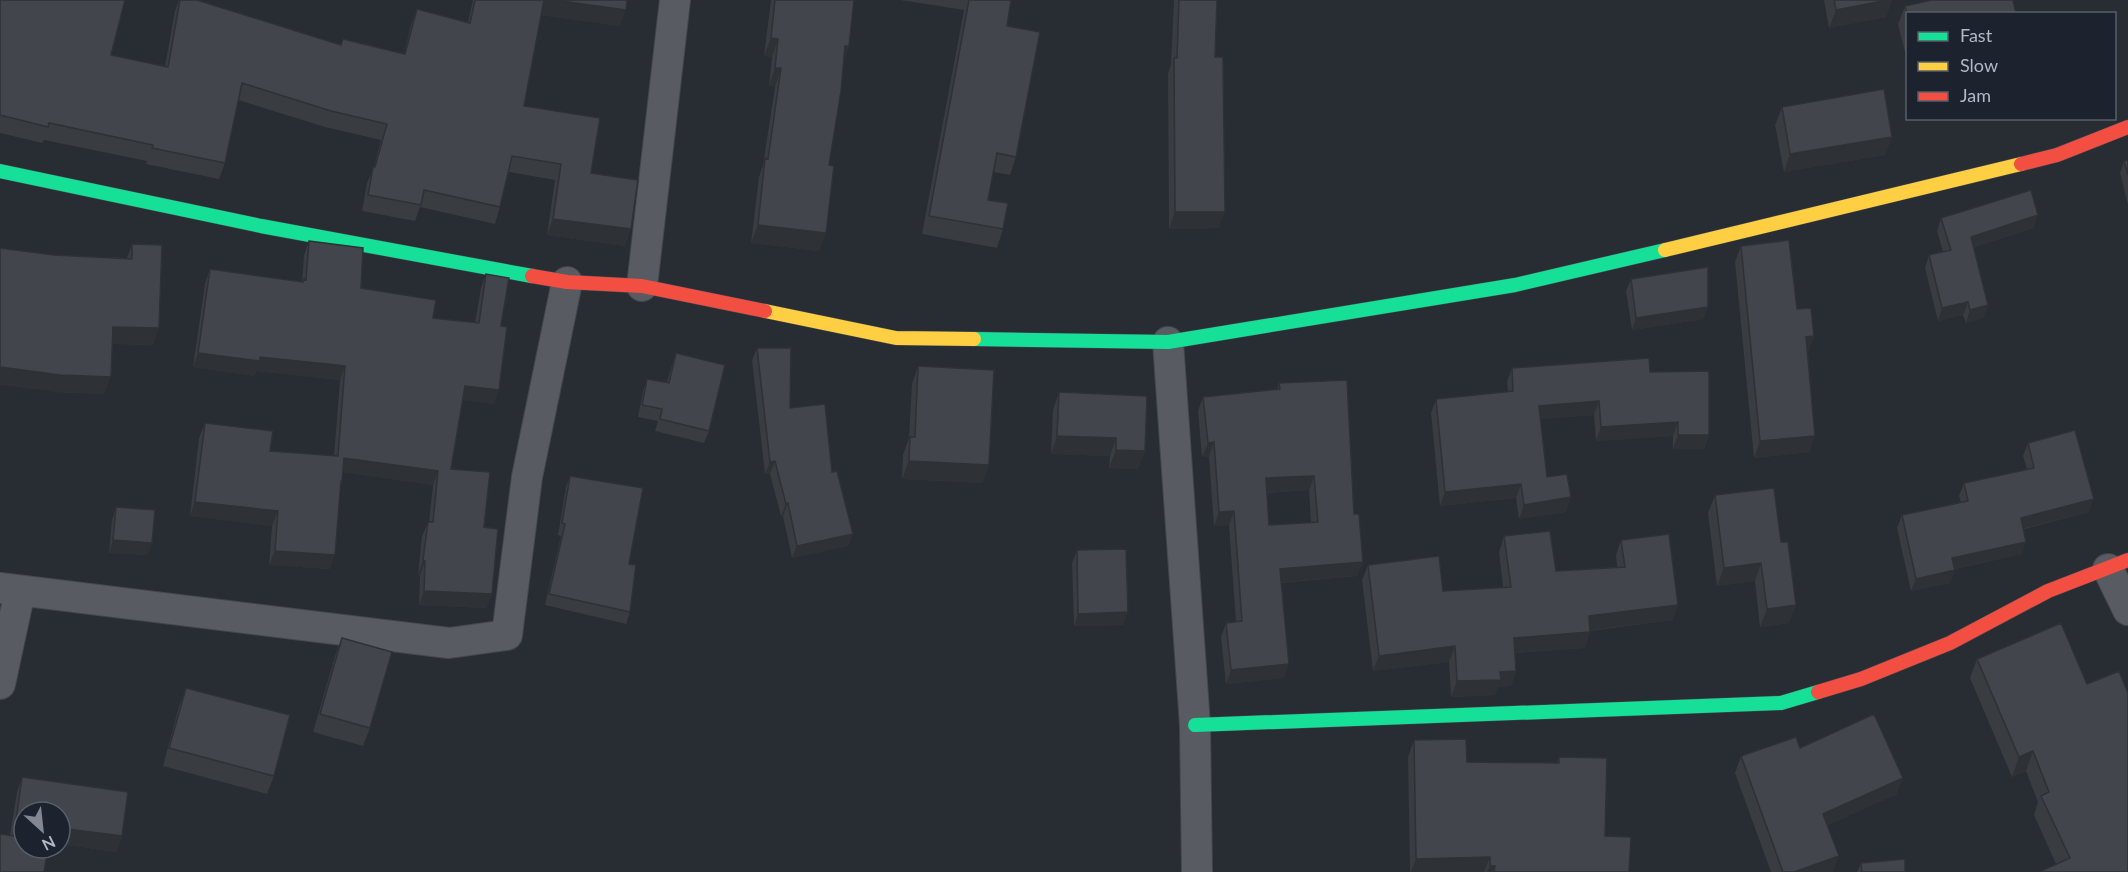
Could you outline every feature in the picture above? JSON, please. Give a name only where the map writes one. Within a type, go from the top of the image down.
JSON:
[{"type":"street","points":[[642,286],[675,0]]},
{"type":"street","points":[[0,171],[261,226],[567,282],[642,286],[896,338],[1168,342],[1515,285],[2057,155],[2128,127]]},
{"type":"street","points":[[0,684],[10,589],[449,643],[507,635],[527,477],[567,282]]},
{"type":"street","points":[[1168,342],[1195,725],[1197,872]]},
{"type":"street","points":[[1195,725],[1781,703],[1860,679],[1950,643],[2048,591],[2118,565],[2128,610]]},
{"type":"building","points":[[0,0],[125,0],[111,55],[168,67],[180,0],[197,0],[341,45],[343,39],[405,54],[417,9],[470,23],[475,0],[544,0],[524,106],[600,118],[591,173],[638,180],[631,229],[553,219],[561,164],[512,156],[500,207],[424,190],[421,205],[368,195],[373,167],[375,167],[387,124],[331,111],[242,83],[225,163],[152,148],[153,145],[49,123],[48,127],[0,115]]},
{"type":"building","points":[[554,0],[627,0],[626,10]]},
{"type":"building","points":[[775,0],[854,0],[849,46],[845,46],[841,91],[829,165],[834,166],[826,233],[758,225],[765,158],[768,159],[781,68],[775,68],[778,39],[771,38]]},
{"type":"building","points":[[969,0],[1011,0],[1007,26],[1040,32],[1016,157],[997,153],[988,200],[1008,203],[1003,229],[929,216]]},
{"type":"building","points":[[1179,0],[1217,0],[1215,57],[1223,57],[1225,212],[1175,212],[1174,58],[1177,58]]},
{"type":"building","points":[[1834,0],[1888,0],[1836,10]]},
{"type":"building","points":[[1932,0],[2013,0],[2016,12],[1906,12],[1905,6]]},
{"type":"building","points":[[1884,89],[1892,137],[1790,154],[1782,107]]},
{"type":"building","points":[[2128,160],[2128,175],[2124,161]]},
{"type":"building","points":[[2031,190],[2038,215],[1971,237],[1988,305],[1970,310],[1968,302],[1942,308],[1929,255],[1951,250],[1941,218]]},
{"type":"building","points":[[1789,240],[1797,309],[1811,308],[1814,336],[1806,337],[1815,436],[1760,441],[1741,246]]},
{"type":"building","points":[[309,241],[363,248],[361,288],[436,300],[433,318],[479,323],[486,274],[509,278],[501,326],[507,327],[499,390],[465,386],[451,469],[490,472],[484,527],[498,529],[492,594],[424,591],[425,561],[423,560],[428,522],[433,522],[438,471],[344,458],[335,555],[275,551],[278,511],[195,502],[205,423],[273,431],[270,451],[338,456],[345,366],[260,357],[260,361],[198,353],[210,269],[303,282],[304,279],[306,280]]},
{"type":"building","points":[[132,244],[162,245],[159,328],[113,327],[111,377],[60,375],[0,367],[0,248],[54,255],[132,259]]},
{"type":"building","points":[[1708,267],[1708,307],[1636,318],[1631,279]]},
{"type":"building","points":[[757,348],[791,348],[790,408],[825,404],[832,472],[837,471],[853,534],[797,546],[788,503],[786,504],[775,461],[770,462]]},
{"type":"building","points":[[676,353],[725,365],[709,431],[660,419],[662,409],[642,405],[647,379],[669,383]]},
{"type":"building","points":[[1649,358],[1650,372],[1709,371],[1709,435],[1678,435],[1678,422],[1601,427],[1599,401],[1539,406],[1547,477],[1567,474],[1571,497],[1524,505],[1521,484],[1445,492],[1436,399],[1513,391],[1512,368]]},
{"type":"building","points":[[918,366],[994,370],[989,465],[909,461],[910,437],[915,437]]},
{"type":"building","points":[[1347,380],[1354,514],[1359,514],[1363,562],[1280,569],[1289,664],[1231,670],[1226,623],[1242,621],[1234,511],[1219,512],[1214,442],[1208,443],[1203,397],[1280,389],[1279,383]],"holes":[[[1314,476],[1318,522],[1269,525],[1266,478]]]},
{"type":"building","points":[[1059,392],[1147,396],[1145,451],[1116,450],[1116,438],[1057,436]]},
{"type":"building","points":[[2075,430],[2094,499],[2021,518],[2026,542],[1952,558],[1955,570],[1916,579],[1902,515],[1968,501],[1964,483],[2034,468],[2028,443]]},
{"type":"building","points":[[570,476],[643,488],[629,564],[636,565],[630,612],[549,594],[565,524],[562,523]]},
{"type":"building","points":[[1774,488],[1781,542],[1788,542],[1796,605],[1767,609],[1761,563],[1724,568],[1715,495]]},
{"type":"building","points":[[116,507],[155,510],[152,543],[113,540]]},
{"type":"building","points":[[1550,531],[1556,571],[1625,567],[1621,540],[1669,534],[1678,605],[1589,616],[1590,632],[1514,638],[1516,671],[1500,672],[1501,680],[1457,681],[1455,646],[1379,656],[1368,565],[1439,556],[1443,591],[1511,587],[1504,536]]},
{"type":"building","points":[[1126,549],[1128,612],[1078,614],[1077,550]]},
{"type":"building","points":[[2061,623],[2087,684],[2119,671],[2128,693],[2128,872],[2039,872],[2070,858],[2041,796],[2049,792],[2033,751],[2019,757],[1977,659]]},
{"type":"building","points":[[342,638],[392,652],[370,728],[320,714]]},
{"type":"building","points":[[186,688],[290,715],[274,776],[169,748]]},
{"type":"building","points":[[1874,714],[1903,778],[1823,814],[1839,856],[1794,872],[1783,872],[1741,756],[1796,737],[1800,748]]},
{"type":"building","points":[[1466,739],[1467,762],[1559,763],[1559,757],[1607,758],[1605,836],[1631,837],[1629,872],[1494,872],[1495,866],[1490,866],[1490,857],[1416,859],[1414,740]]},
{"type":"building","points":[[22,777],[128,792],[122,836],[72,830],[72,800],[19,800]]},
{"type":"building","points":[[0,834],[12,836],[12,860],[46,860],[44,872],[0,872]]},
{"type":"building","points":[[1905,859],[1905,872],[1862,872],[1861,863]]},
{"type":"traffic: fast","points":[[0,171],[261,226],[532,276]]},
{"type":"traffic: fast","points":[[974,339],[1168,342],[1515,285],[1665,250]]},
{"type":"traffic: fast","points":[[1195,725],[1781,703],[1818,692]]},
{"type":"traffic: slow","points":[[1665,250],[2021,164]]},
{"type":"traffic: slow","points":[[765,311],[896,338],[974,339]]},
{"type":"traffic: jam","points":[[2021,164],[2057,155],[2128,127]]},
{"type":"traffic: jam","points":[[532,276],[567,282],[642,286],[765,311]]},
{"type":"traffic: jam","points":[[1818,692],[1861,679],[1950,643],[2048,591],[2128,560]]}]
